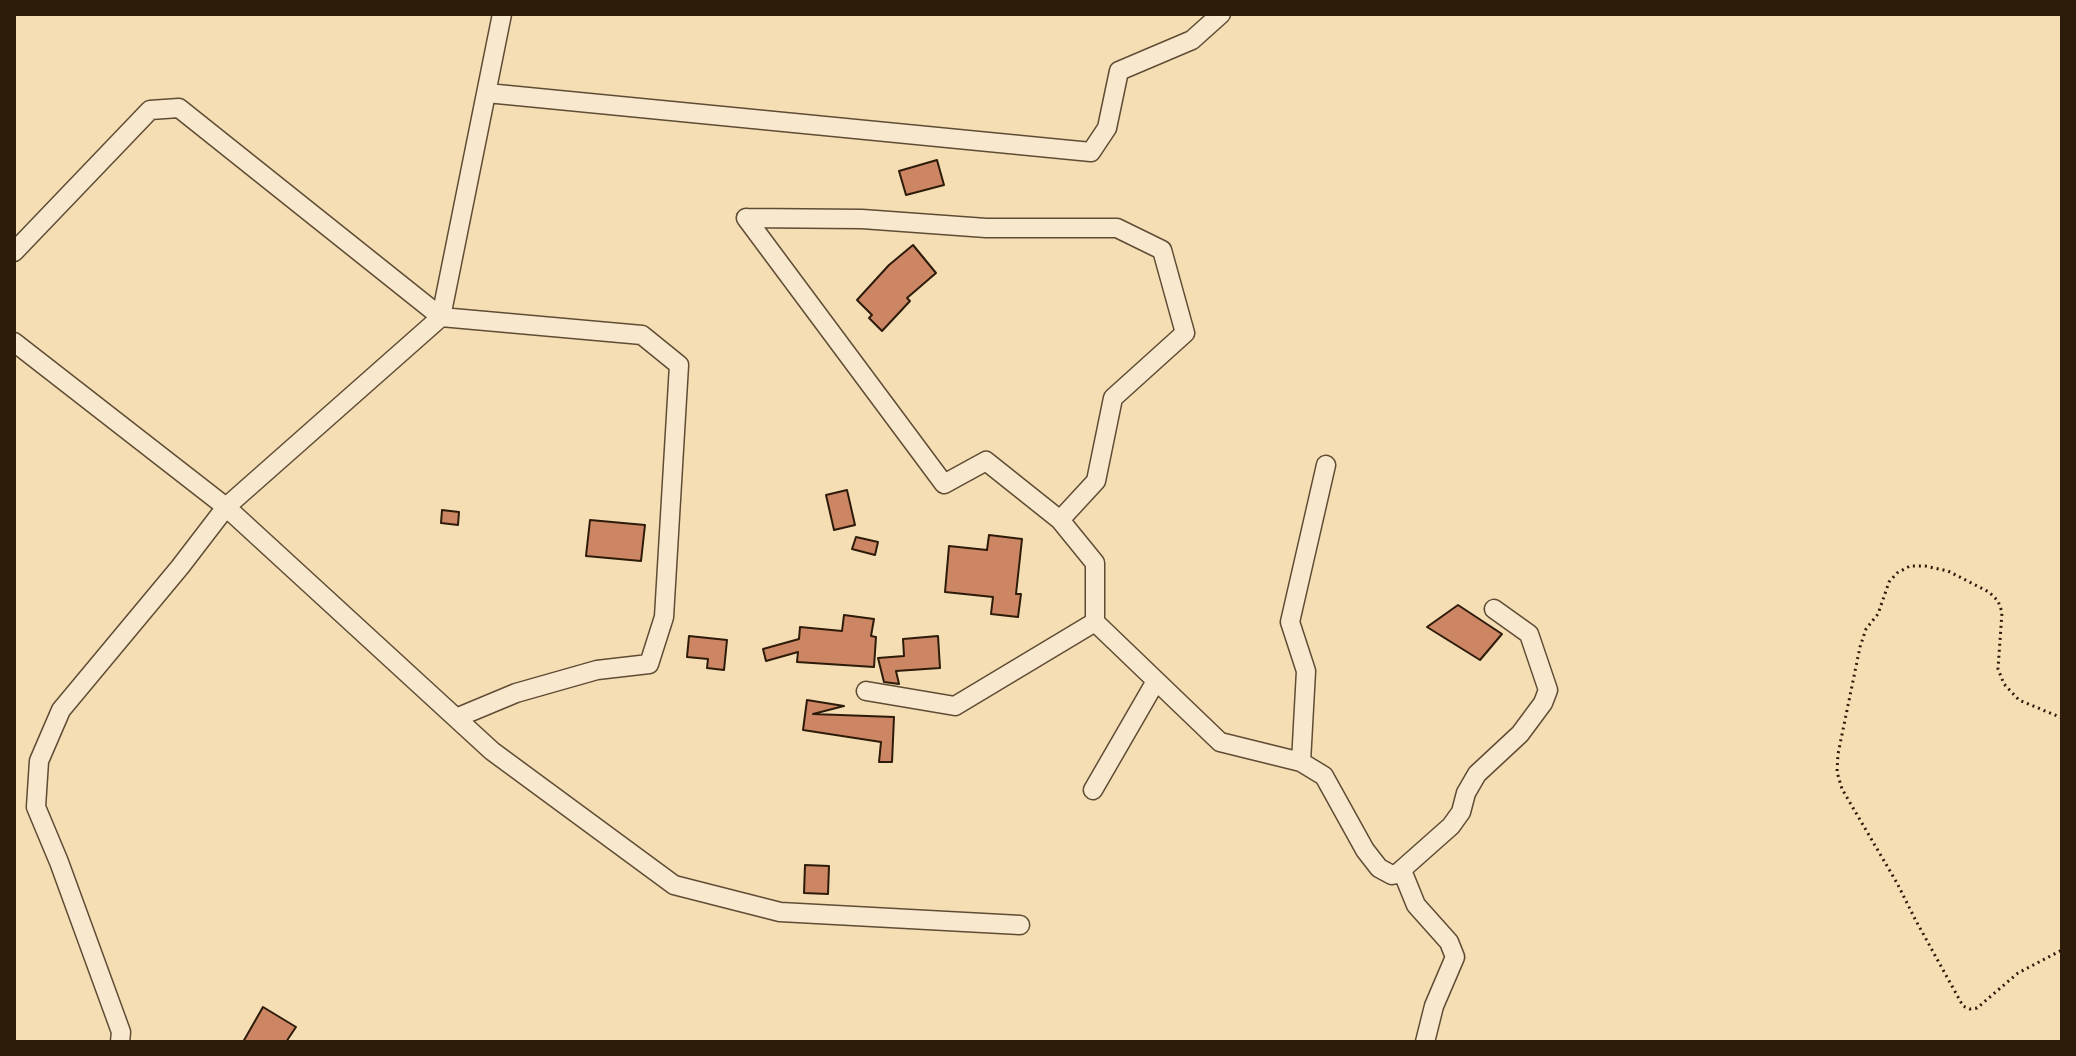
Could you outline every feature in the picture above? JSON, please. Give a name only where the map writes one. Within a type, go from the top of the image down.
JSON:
[{"type":"street","points":[[120,1042],[121,1032],[36,807],[39,761],[61,710],[226,507],[441,317],[502,14]]},
{"type":"street","points":[[487,93],[1091,152],[1107,128],[1119,71],[1192,40],[1221,14]]},
{"type":"street","points":[[14,252],[150,110],[179,108],[441,317],[642,335],[679,365],[664,617],[649,664],[597,670],[516,693],[456,718]]},
{"type":"street","points":[[1060,520],[1096,481],[1113,398],[1185,333],[1162,250],[1117,228],[986,228],[862,219],[746,218],[944,484],[986,461],[1060,520],[1095,563],[1095,622],[1220,742],[1301,762],[1324,776],[1365,850],[1379,868],[1392,875],[1451,826],[1461,812],[1466,793],[1477,774],[1520,734],[1543,703],[1548,690],[1529,634],[1494,609]]},
{"type":"street","points":[[14,342],[226,507],[492,751],[674,885],[780,912],[1020,925]]},
{"type":"street","points":[[1301,762],[1306,671],[1290,622],[1326,465]]},
{"type":"street","points":[[866,691],[955,706],[1095,622]]},
{"type":"street","points":[[1093,790],[1156,681]]},
{"type":"street","points":[[1398,873],[1403,873],[1416,905],[1449,942],[1455,957],[1434,1006],[1425,1042]]},
{"type":"path","points":[[2062,718],[2019,700],[2004,684],[1998,669],[2002,612],[1998,601],[1989,592],[1948,571],[1910,566],[1889,582],[1878,614],[1866,629],[1850,693],[1837,772],[1842,789],[1963,1006],[1977,1008],[2018,973],[2062,950]]},
{"type":"building","points":[[937,160],[944,185],[906,195],[899,171]]},
{"type":"building","points":[[913,245],[936,273],[907,298],[910,301],[882,331],[857,300],[889,265]]},
{"type":"building","points":[[847,490],[855,525],[834,530],[826,495]]},
{"type":"building","points":[[442,510],[459,512],[458,525],[441,523]]},
{"type":"building","points":[[590,520],[645,525],[641,561],[586,556]]},
{"type":"building","points":[[989,535],[1022,539],[1016,594],[1021,594],[1018,617],[991,614],[993,597],[945,592],[949,546],[987,550]]},
{"type":"building","points":[[856,537],[878,542],[875,555],[852,549]]},
{"type":"building","points":[[1458,605],[1502,634],[1480,660],[1427,627]]},
{"type":"building","points":[[844,615],[874,619],[871,636],[876,637],[874,667],[797,662],[798,652],[766,661],[763,649],[799,639],[800,627],[842,631]]},
{"type":"building","points":[[689,636],[727,640],[724,670],[707,668],[708,659],[687,657]]},
{"type":"building","points":[[938,636],[940,668],[896,671],[899,684],[884,682],[878,658],[904,656],[903,639]]},
{"type":"building","points":[[807,700],[844,706],[813,714],[894,717],[892,762],[879,762],[881,742],[803,730]]},
{"type":"building","points":[[805,865],[829,866],[828,894],[804,893]]},
{"type":"building","points":[[263,1007],[296,1027],[286,1042],[243,1042]]}]
